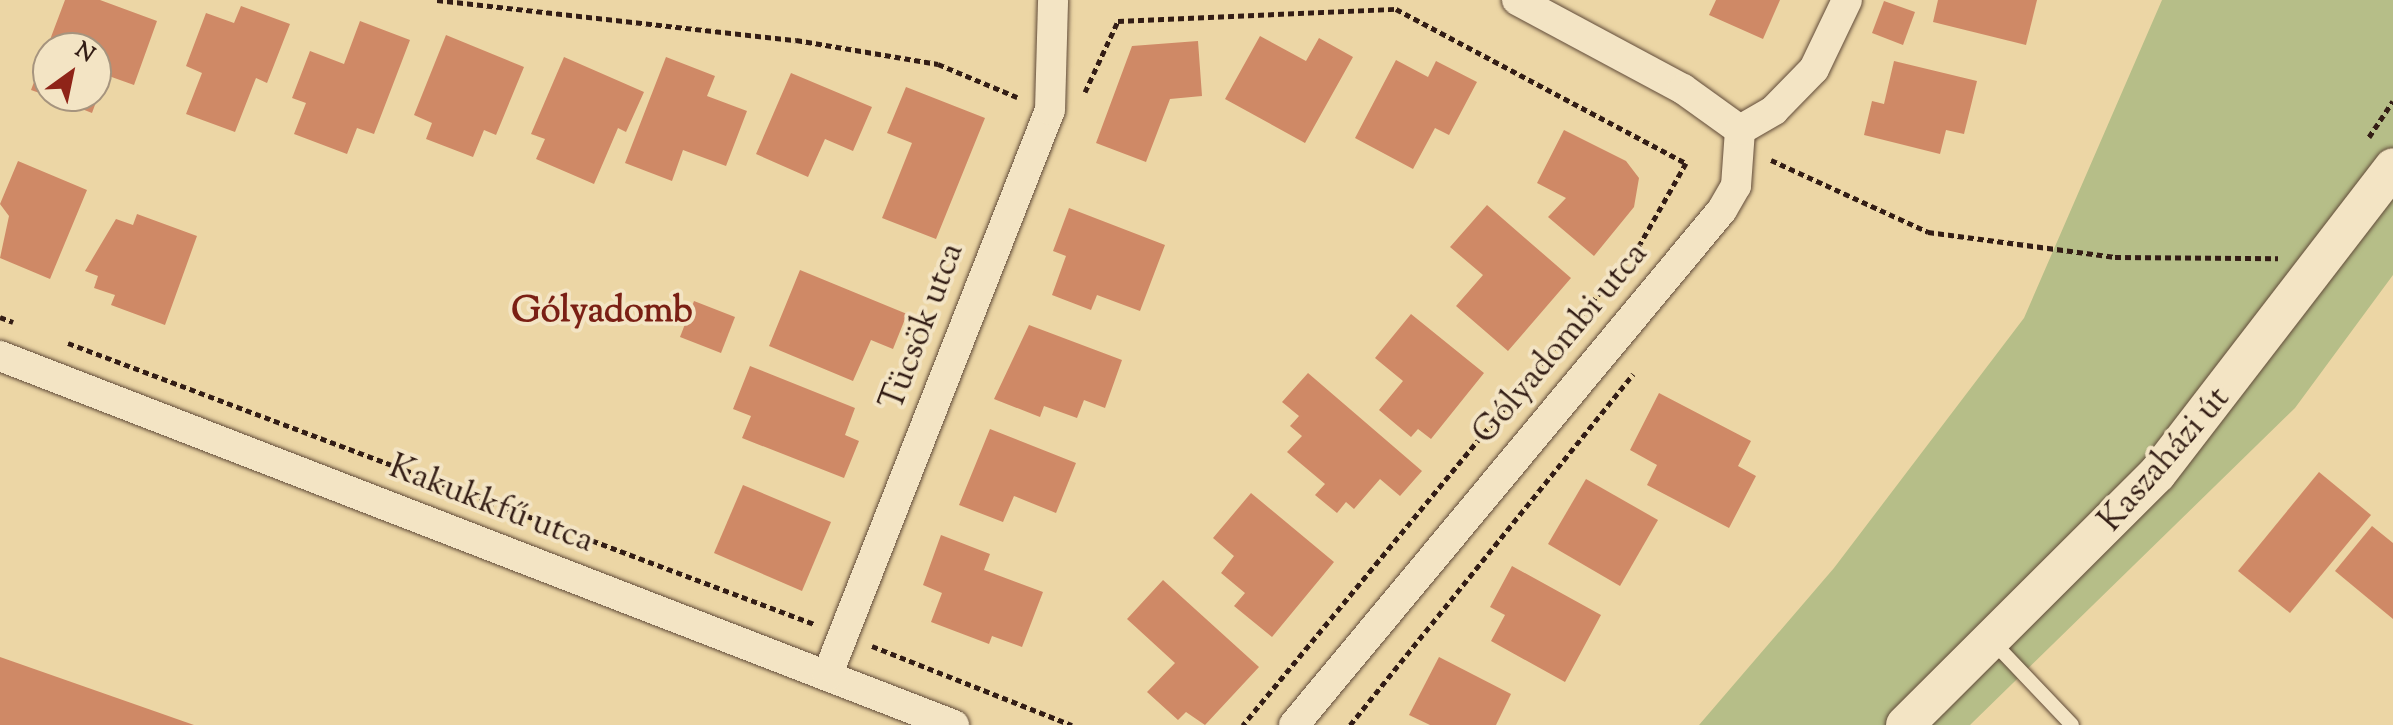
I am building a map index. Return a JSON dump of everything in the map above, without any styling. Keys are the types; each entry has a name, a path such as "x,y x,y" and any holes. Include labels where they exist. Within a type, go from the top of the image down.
{"street":[{"name":"Tücsök utca","path":"827,676 831,630 1050,110 1053,0"},
{"path":"1517,0 1683,89 1740,130 1774,110 1814,69 1847,0"},
{"name":"Gólyadombi utca","path":"1294,725 1722,210 1736,186 1740,130"},
{"name":"Kaszaházi út","path":"1905,725 1994,643 2208,415 2376,160"},
{"name":"Kakukkfű utca","path":"0,356 954,725"}],"lane":[{"path":"1994,643 2072,725"}],"path":[{"path":"437,0 796,40 938,64 1021,99 1015,113"},
{"path":"1079,106 1118,21 1396,9 1686,163 1640,244 1243,725"},
{"path":"2376,160 2393,101"},
{"path":"1759,153 1928,232 2115,257 2292,257 2282,269"},
{"path":"0,317 28,328"},
{"path":"57,338 831,630 1072,725"},
{"path":"824,611 831,630"}],"green space":[{"path":"2162,0 2393,0 2393,275 2295,408 1970,725 1699,725 1834,568 2024,318"}],"building":[{"path":"65,0 100,0 157,21 134,85 112,77 112,32 53,32"},
{"path":"1716,0 1780,0 1763,39 1709,15"},
{"path":"1938,0 2037,0 2026,45 1933,22"},
{"path":"1884,1 1915,12 1903,45 1872,33"},
{"path":"241,6 290,24 267,83 256,78 235,132 186,114 202,73 186,66 206,13 234,23"},
{"path":"360,21 410,40 374,134 357,128 347,154 294,134 306,103 292,98 310,51 344,64"},
{"path":"446,35 524,67 496,135 484,130 473,157 426,139 432,123 414,115"},
{"path":"1260,36 1306,61 1319,38 1353,57 1305,143 1225,99"},
{"path":"1198,41 1202,96 1170,99 1146,162 1096,143 1132,46"},
{"path":"564,57 644,92 626,132 618,128 594,184 536,159 545,139 531,134"},
{"path":"666,57 715,76 707,96 747,111 726,166 683,150 672,181 625,163"},
{"path":"1396,60 1428,77 1436,61 1477,82 1449,135 1435,128 1413,169 1355,138"},
{"path":"1894,61 1977,81 1964,134 1946,130 1940,154 1864,135 1872,101 1884,104"},
{"path":"791,73 872,107 853,151 825,139 808,177 756,154"},
{"path":"906,87 985,118 936,239 882,218 912,143 887,133"},
{"path":"1564,130 1626,161 1639,178 1634,207 1594,256 1548,217 1566,198 1537,183"},
{"path":"18,161 87,190 50,279 0,258 9,216 0,204"},
{"path":"1487,205 1571,278 1508,351 1456,306 1483,275 1450,247"},
{"path":"1069,208 1165,245 1140,311 1097,295 1091,310 1052,295 1066,256 1053,251"},
{"path":"137,214 197,236 165,325 111,305 115,295 94,288 98,276 85,271 116,219 133,225"},
{"path":"800,270 907,314 893,349 871,340 853,381 769,346"},
{"path":"694,301 735,317 721,353 680,337"},
{"path":"1411,314 1484,373 1431,439 1418,429 1411,437 1379,410 1403,381 1375,358"},
{"path":"1029,325 1122,360 1105,408 1084,400 1077,418 1044,406 1040,417 994,399"},
{"path":"750,366 855,408 845,435 859,441 844,478 742,438 751,416 733,409"},
{"path":"1308,373 1422,471 1400,496 1380,479 1354,509 1346,502 1337,513 1315,495 1325,484 1287,452 1302,436 1290,426 1299,416 1282,402"},
{"path":"1659,393 1751,441 1738,466 1756,476 1729,528 1647,485 1657,465 1630,450"},
{"path":"990,429 1076,463 1056,513 1014,496 1003,522 959,505"},
{"path":"2319,472 2371,515 2290,613 2238,571"},
{"path":"1586,479 1658,520 1620,586 1548,544"},
{"path":"743,485 831,522 802,591 714,553"},
{"path":"1251,493 1334,562 1272,637 1234,606 1245,593 1221,573 1234,556 1213,538"},
{"path":"2372,526 2393,543 2393,619 2335,571"},
{"path":"941,535 990,554 984,570 1043,592 1022,647 992,636 989,644 931,622 942,593 923,585"},
{"path":"1512,566 1601,615 1565,682 1491,641 1505,615 1490,607"},
{"path":"1163,580 1259,667 1205,725 1186,712 1178,720 1147,692 1175,663 1127,619"},
{"path":"0,657 194,725 0,725"},
{"path":"1439,657 1511,694 1496,725 1430,725 1409,715"}],"district":[{"name":"Gólyadomb","path":"602,313"}]}
